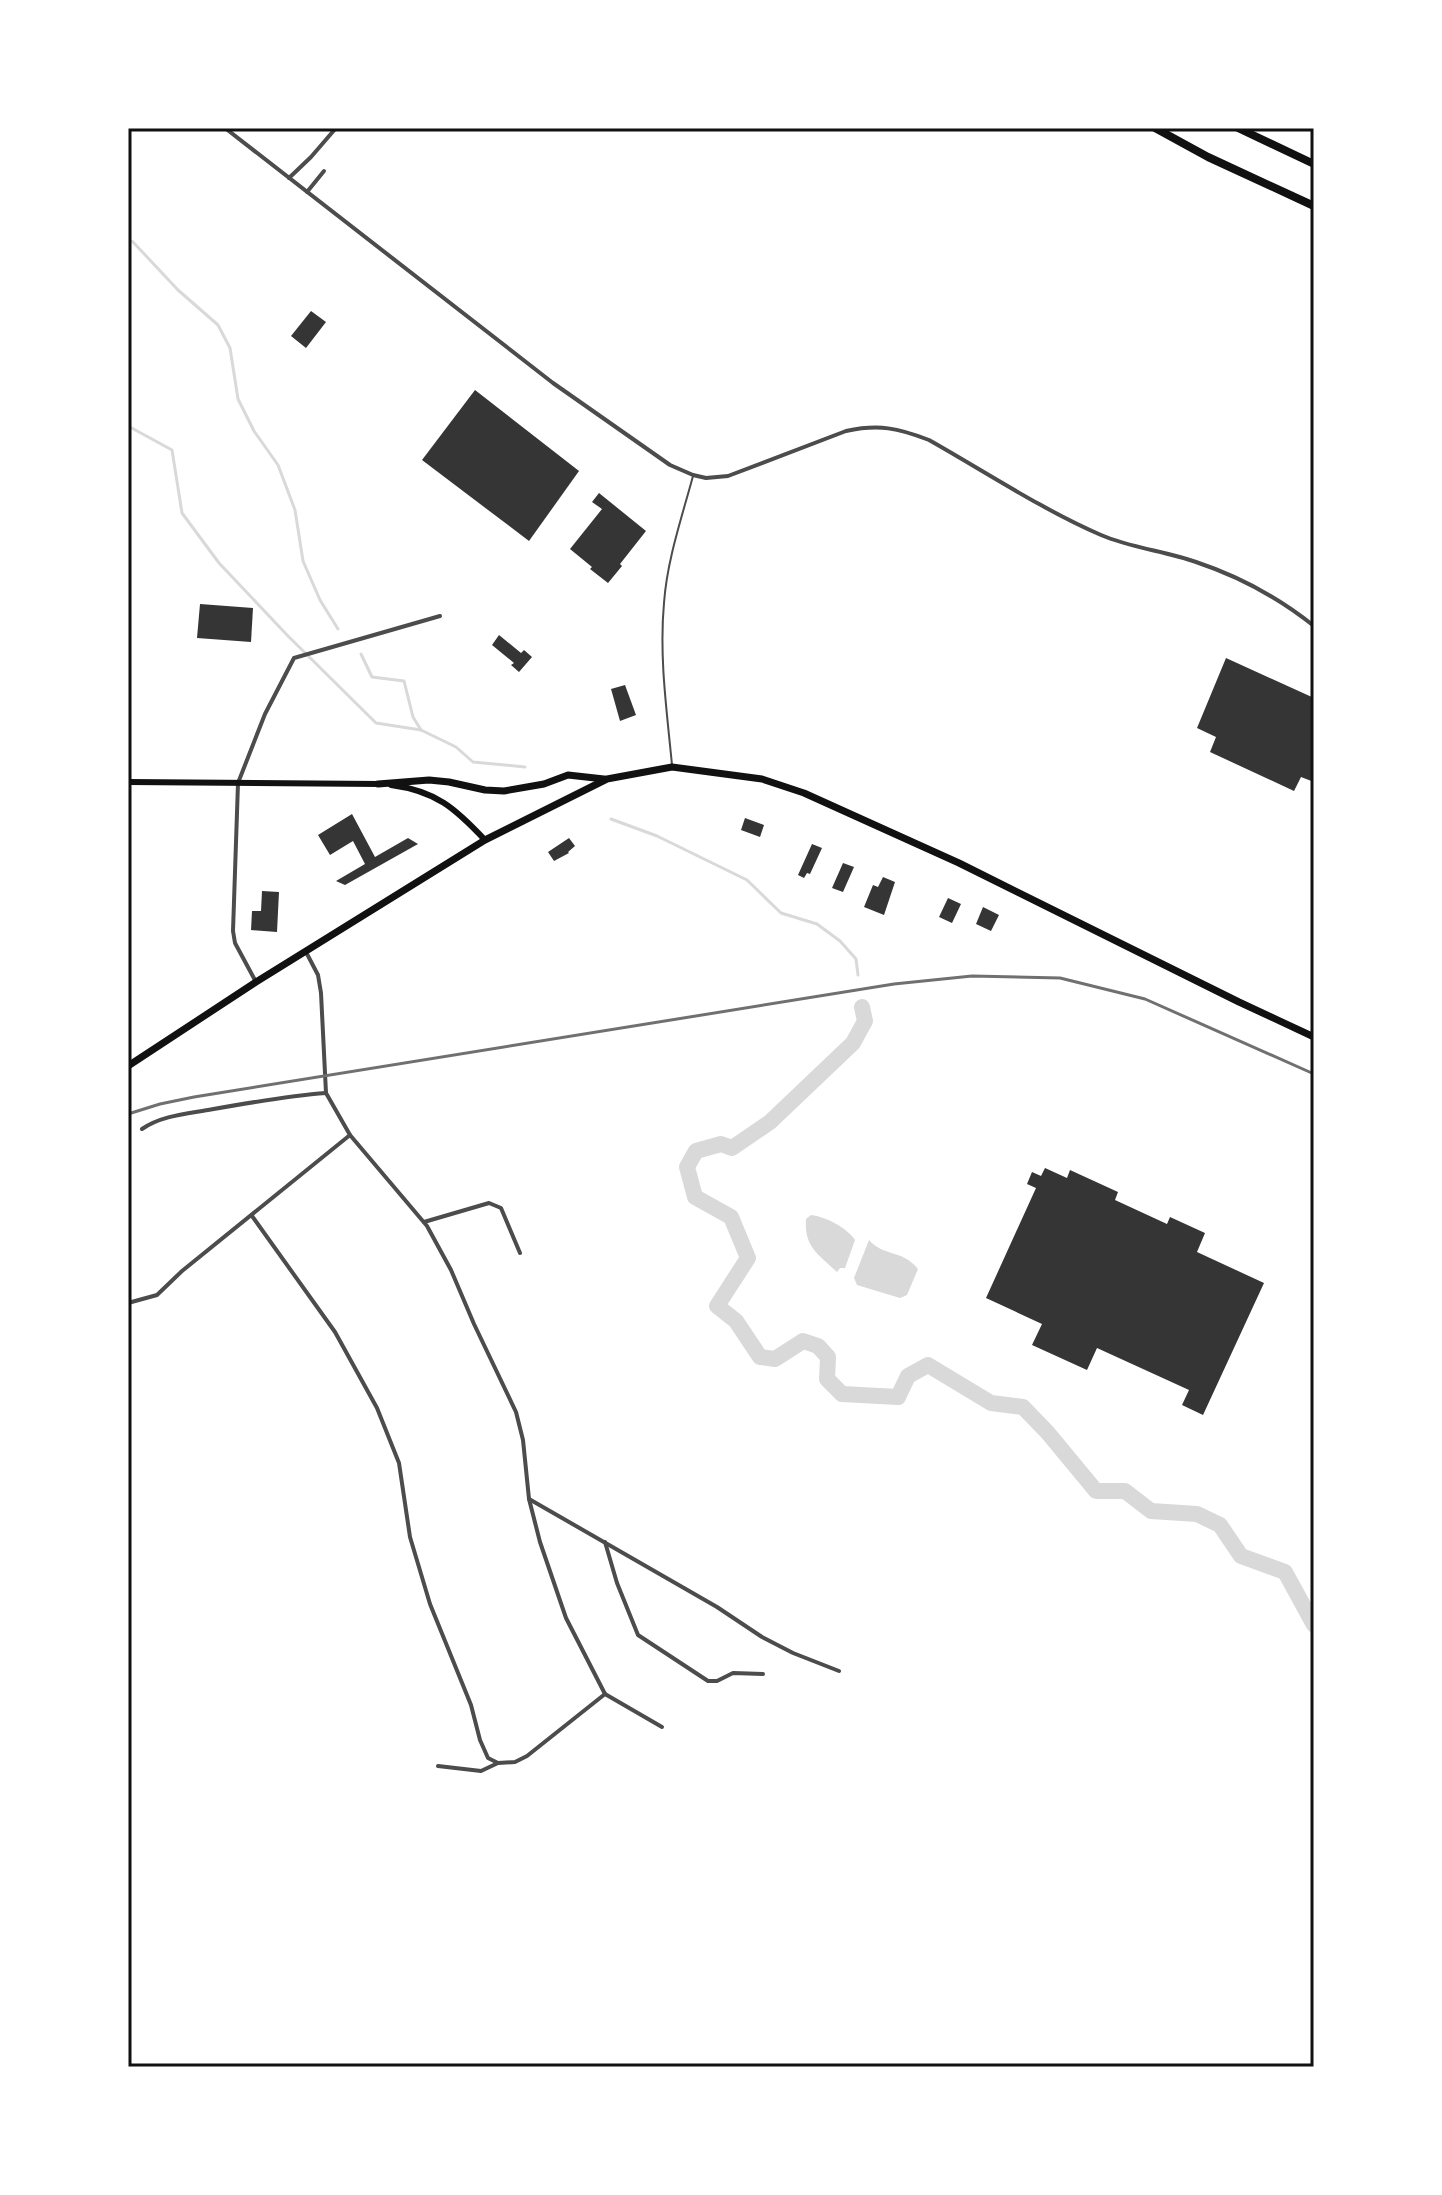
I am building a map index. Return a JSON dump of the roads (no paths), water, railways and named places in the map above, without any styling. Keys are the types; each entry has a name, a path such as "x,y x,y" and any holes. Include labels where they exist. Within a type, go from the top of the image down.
{"highway":[{"path":"1155,128 1208,157 1314,206"},
{"path":"1238,128 1314,164"}],"main road":[{"path":"128,1066 306,950 485,840 607,779 672,767 762,779 804,793 959,863 1314,1037"},
{"path":"128,782 378,784 429,780 504,791 544,784 568,775 607,779"},
{"path":"378,784 409,787 429,793 462,815 485,840"}],"street":[{"path":"225,128 553,383 670,465 706,478 728,476 846,431 866,427 906,431 929,440 1104,536 1196,562 1238,579 1268,594 1314,626"},
{"path":"289,178 336,128"},
{"path":"307,192 324,171"},
{"path":"256,982 235,943 233,931 238,783 265,714 294,658 440,616"},
{"path":"306,950 318,975 321,993 326,1093 350,1135 424,1222 451,1270 516,1412 523,1440 529,1499 566,1618 605,1694 662,1727"},
{"path":"142,1129 152,1122 172,1117 287,1096 326,1093"},
{"path":"128,1303 157,1295 182,1271 350,1135"},
{"path":"424,1222 489,1203 501,1208 520,1253"},
{"path":"252,1216 335,1332 377,1408 399,1463 410,1537 430,1604 471,1705 480,1740 488,1758 498,1763"},
{"path":"529,1499 717,1607 762,1637 839,1671"},
{"path":"605,1542 638,1635 708,1681 717,1681 733,1673 763,1674"},
{"path":"438,1766 481,1771 498,1763 515,1762 527,1756 605,1694"}],"lane":[{"path":"672,767 662,648 664,602 693,475"}],"waterway":[{"path":"128,240 218,325 230,348 238,399 254,431 278,465 295,510 303,561 320,600 338,629"},
{"path":"128,426 172,450 182,513 219,563 376,723 421,730 456,747 473,762 525,767"},
{"path":"361,654 372,677 404,681 413,717 421,730"},
{"path":"611,819 657,836 747,880 781,913 817,924 840,941 856,959 858,975"},
{"path":"862,1007 865,1021 853,1043 770,1122 732,1148 721,1144 696,1151 687,1167 695,1197 731,1217 748,1258 717,1306 736,1321 760,1357 775,1359 803,1341 818,1346 828,1357 827,1379 842,1394 898,1397 908,1376 928,1365 991,1403 1023,1407 1096,1491 1125,1491 1151,1511 1197,1514 1220,1525 1241,1556 1285,1572 1314,1625"}],"railway":[{"path":"128,1114 194,1097 894,984 972,976 1060,978 1145,999 1314,1074"}]}
